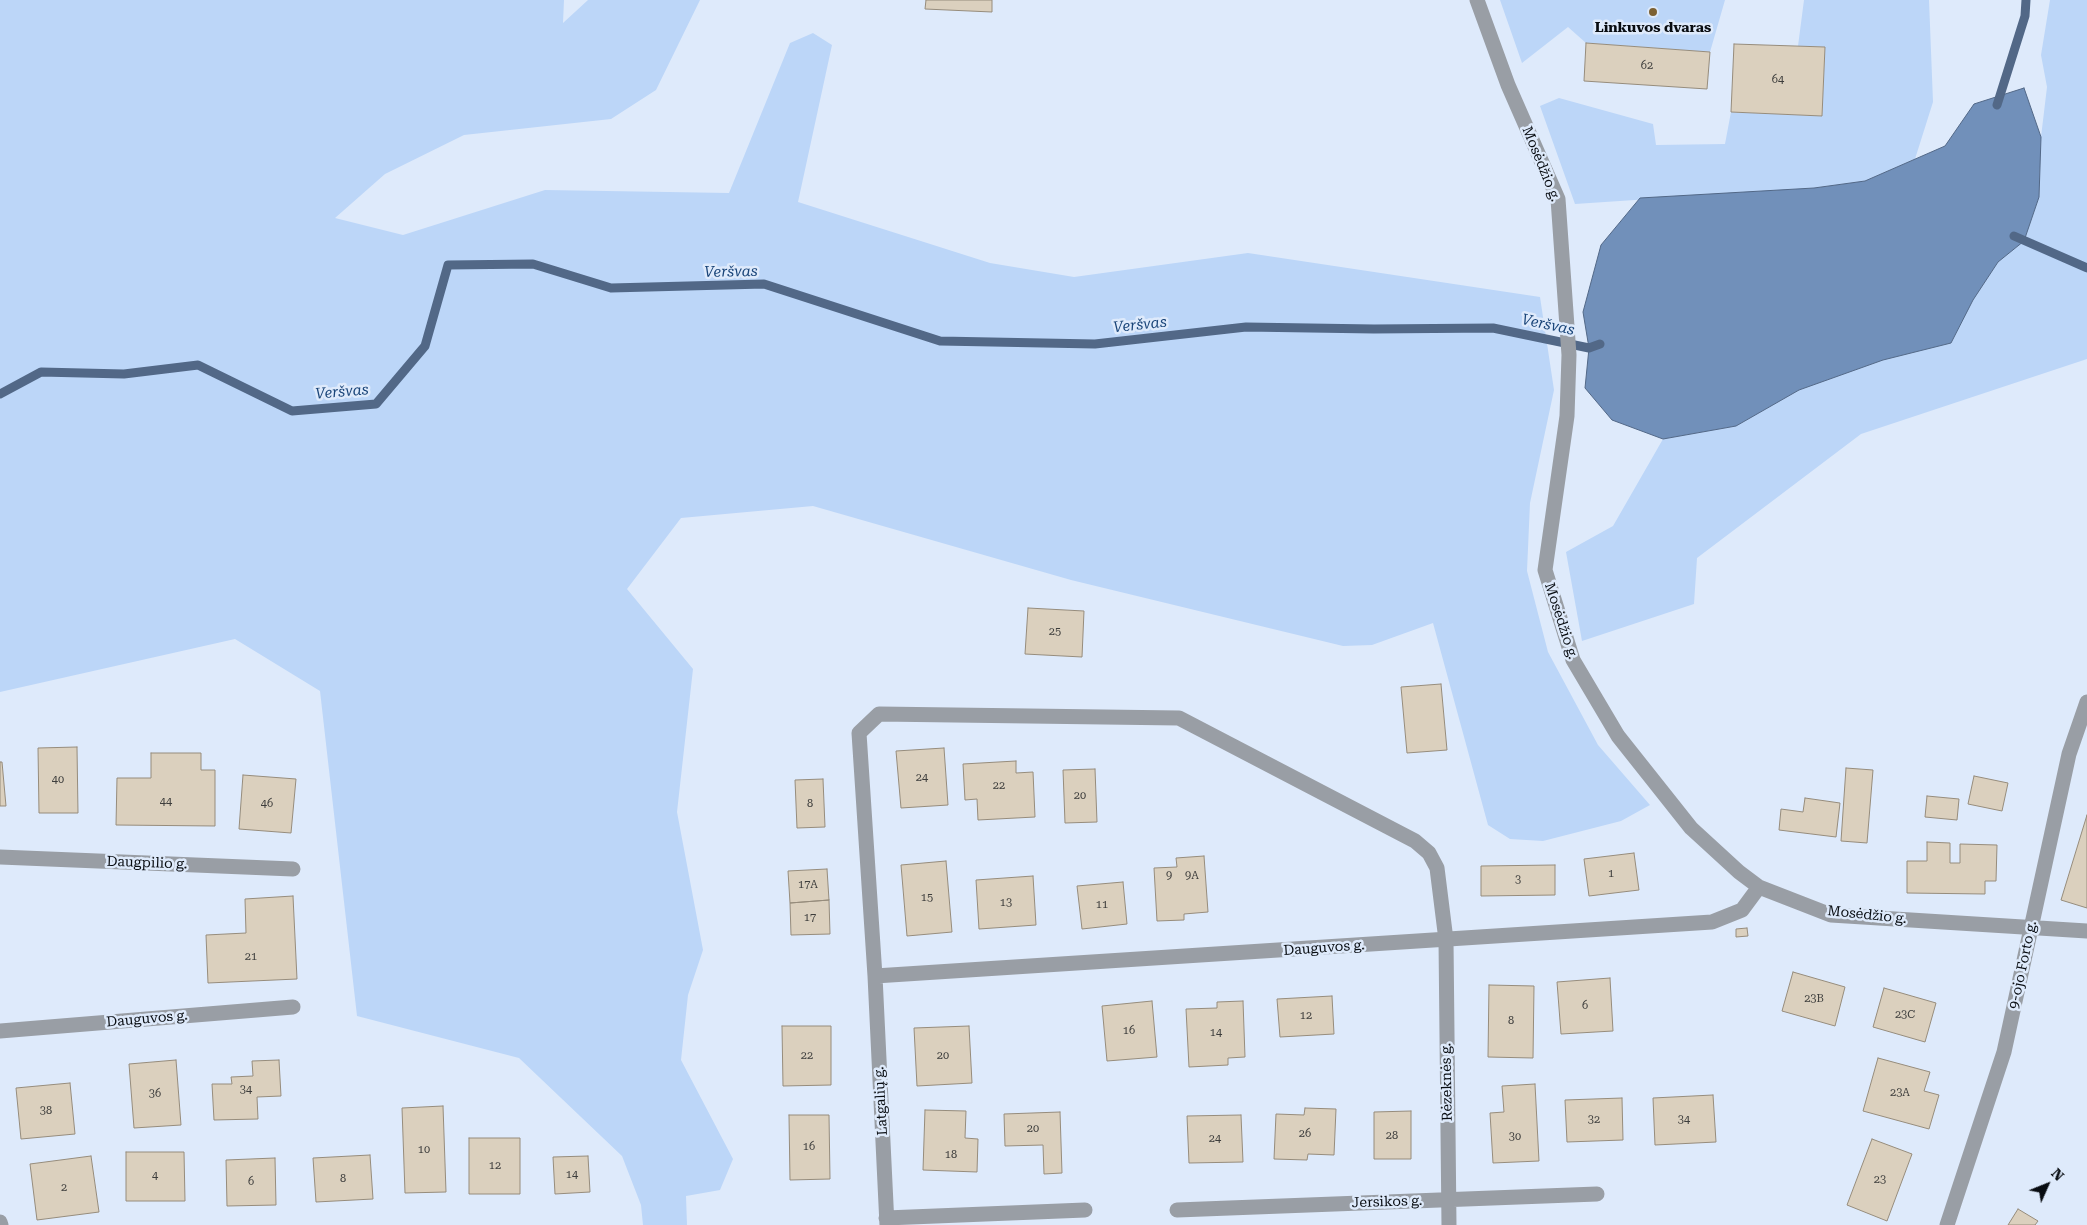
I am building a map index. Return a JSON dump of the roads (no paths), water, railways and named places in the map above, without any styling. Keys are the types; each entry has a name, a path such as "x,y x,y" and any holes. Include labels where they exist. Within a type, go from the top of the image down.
{"street":[{"name":"Mosėdžio g.","path":"1477,0 1508,85 1558,199 1566,296 1568,355 1567,416 1545,570 1573,660 1618,736 1691,828 1738,872 1759,887 1831,915 2087,932"},
{"name":"9-ojo Forto g.","path":"1947,1225 2004,1052 2069,754 2087,702"},
{"name":"Rėzeknės g.","path":"875,976 859,733 879,714 1179,718 1415,841 1429,853 1437,868 1446,940 1449,1225"},
{"name":"Daugpilio g.","path":"0,857 293,869"},
{"name":"Dauguvos g.","path":"875,976 1712,922 1742,910 1759,887"},
{"name":"Latgalių g.","path":"875,976 886,1221"},
{"name":"Dauguvos g.","path":"0,1031 293,1007"},
{"name":"Jersikos g.","path":"1177,1210 1596,1194"},
{"path":"886,1221 1085,1210"}],"waterway":[{"path":"1997,105 2025,16 2026,0"},
{"path":"2014,236 2087,268"},
{"name":"Veršvas","path":"0,394 41,372 124,374 198,365 292,411 376,404 425,346 448,265 533,264 611,288 764,284 940,341 1095,344 1246,327 1493,328 1589,348 1600,344"}],"place":[{"name":"Linkuvos dvaras","path":"1653,12"}]}
